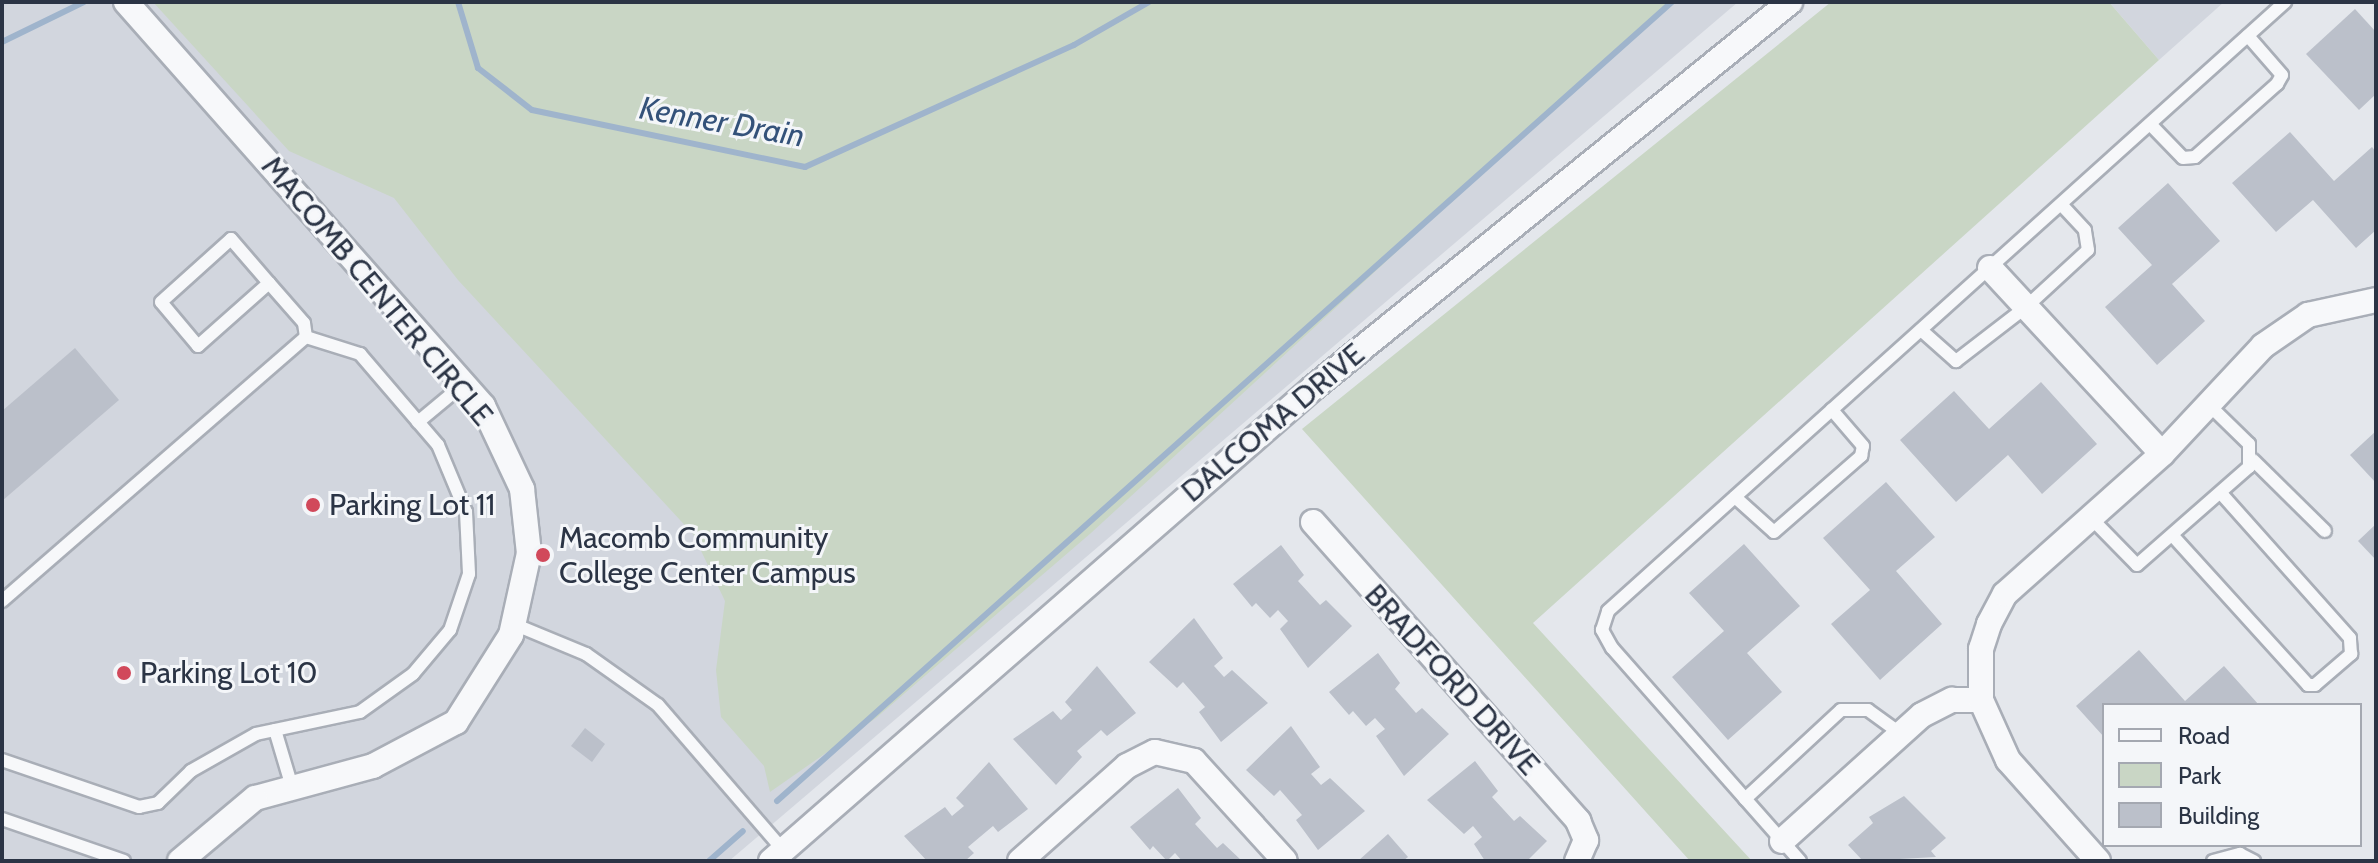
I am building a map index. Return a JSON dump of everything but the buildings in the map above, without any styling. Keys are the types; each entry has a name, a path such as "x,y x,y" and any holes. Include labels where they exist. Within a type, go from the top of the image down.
{"street":[{"name":"MACOMB CENTER CIRCLE","path":"126,2 465,383 509,451 522,489 529,553 516,625 456,722 373,766 255,798 213,827 180,861"},
{"name":"DALCOMA DRIVE","path":"777,856 1313,388 1790,2"},
{"path":"1990,268 2162,454"},
{"path":"2098,861 2008,760 1981,700 1981,649 2005,594 2162,454 2263,346 2308,315 2376,300"},
{"name":"BRADFORD DRIVE","path":"1313,522 1578,821 1582,851"},
{"path":"1782,841 1900,733 1952,700 1981,700"},
{"path":"1020,861 1127,766 1167,752 1194,761 1285,861"}],"lane":[{"path":"1800,861 1602,630 1608,611 2285,2"},
{"path":"2150,124 2183,158 2195,157 2253,105 2282,75 2248,36"},
{"path":"1921,330 1956,361 2026,307 2088,250 2085,230 2061,204"},
{"path":"269,283 198,346 161,302 231,239 304,323 306,337"},
{"path":"2,760 139,807 158,803 191,771 275,730 360,712 413,674 450,630 469,574 466,512 438,445 360,354 306,337"},
{"path":"2,601 306,337"},
{"path":"418,422 465,383"},
{"path":"2210,406 2249,444 2253,460 2325,531"},
{"path":"1735,497 1774,532 1861,456 1863,446 1832,410"},
{"path":"2090,517 2137,565 2221,493 2253,460"},
{"path":"2173,536 2308,685 2315,685 2351,654 2350,638 2221,493"},
{"path":"516,625 586,654 658,705 777,856"},
{"path":"1745,799 1841,710 1868,710 1900,733"},
{"path":"275,730 292,787"},
{"path":"2,819 124,861"},
{"path":"2213,861 2240,854 2254,861"}],"shaded area":[{"name":"Macomb Community College Center Campus","path":"2,2 1738,2 729,861 2,861"},
{"path":"2109,2 2224,2 2159,60"}],"green space":[{"path":"153,2 1668,2 1091,533 876,718 770,792 764,766 721,717 716,670 725,601 693,534 458,280 394,198 289,151"},
{"path":"1831,2 2109,2 2159,60 1533,623 1752,861 1690,861 1302,429"}],"waterway":[{"name":"Kenner Drain","path":"2,42 84,2"},
{"name":"Kenner Drain","path":"458,2 478,68 532,110 805,167 1074,45 1149,2"},
{"path":"777,801 1672,2"},
{"path":"709,861 743,831"}],"place":[{"name":"Parking Lot 11","path":"313,505"},
{"name":"Macomb Community College Center Campus","path":"543,555"},
{"name":"Parking Lot 10","path":"124,673"}]}
